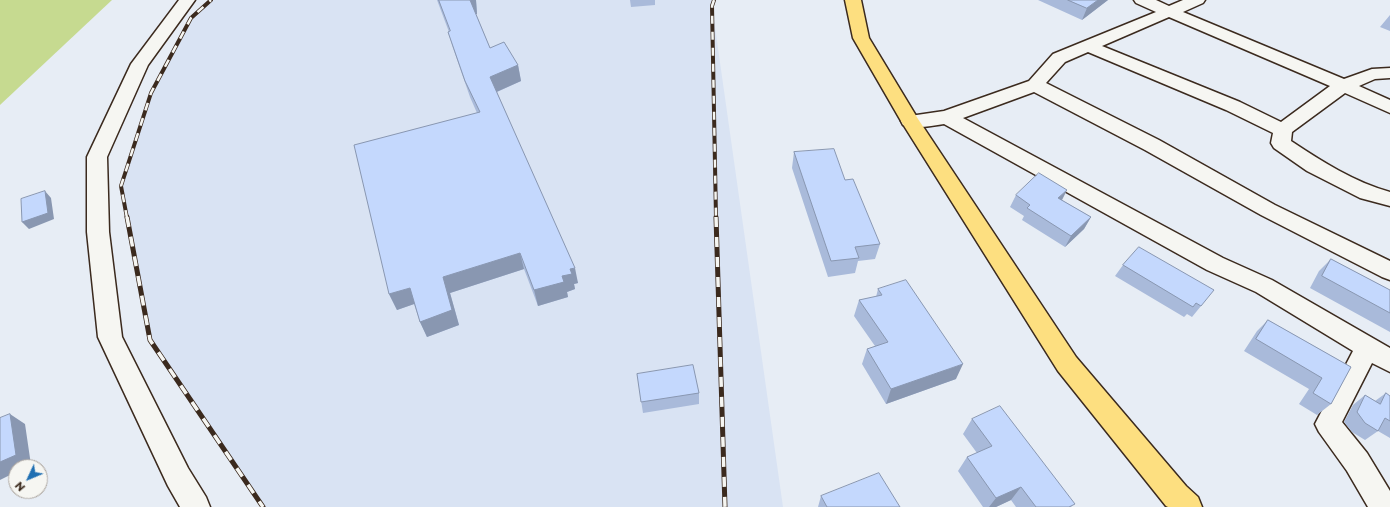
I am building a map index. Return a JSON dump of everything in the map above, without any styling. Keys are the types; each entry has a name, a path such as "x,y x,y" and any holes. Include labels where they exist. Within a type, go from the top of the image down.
{"main road":[{"path":"853,0 861,38 910,121 1067,364 1176,496 1188,507"}],"street":[{"path":"187,0 140,64 96,157 98,232 110,337 178,478 196,507"},
{"path":"1142,0 1345,86 1390,107"},
{"path":"910,121 924,121 947,117 1035,85 1059,58 1198,0"},
{"path":"1088,46 1233,106 1283,130"},
{"path":"1390,73 1372,74 1345,86 1316,104 1283,130 1281,143 1314,166 1367,194 1390,199"},
{"path":"1035,85 1152,145 1268,210 1390,271"},
{"path":"947,117 1215,264 1264,286 1390,361"},
{"path":"1368,347 1328,424 1357,462 1384,507"}],"shaded area":[{"path":"211,0 714,0 712,6 783,507 263,507 150,340 121,186 151,93 191,18"}],"green space":[{"path":"0,0 112,0 0,105"}],"building":[{"path":"439,0 470,0 490,48 504,42 518,65 490,77 575,268 570,269 572,274 562,276 564,282 534,290 520,253 443,277 452,310 420,322 410,288 389,294 354,145 480,112 465,81 448,32 450,31"},
{"path":"1068,0 1098,0 1087,8"},
{"path":"834,149 845,180 853,179 880,244 855,247 859,258 831,261 794,152"},
{"path":"1039,173 1067,190 1058,198 1091,217 1071,236 1027,208 1030,205 1016,195"},
{"path":"45,191 48,213 22,222 21,199"},
{"path":"1139,247 1214,290 1201,306 1196,303 1193,307 1123,265"},
{"path":"1331,259 1390,290 1390,313 1322,276"},
{"path":"906,280 963,364 891,389 867,349 888,342 859,300 882,295 878,289"},
{"path":"1268,320 1351,367 1331,404 1313,393 1322,378 1256,339"},
{"path":"693,365 699,393 641,402 637,374"},
{"path":"1386,393 1390,396 1390,421 1385,418 1378,431 1365,423 1357,412 1365,395 1380,404"},
{"path":"1000,406 1075,504 1069,507 1036,507 1021,487 996,498 967,457 992,446 972,419"},
{"path":"10,414 16,455 0,462 0,418"},
{"path":"879,473 900,507 827,507 821,496"}],"railway":[{"path":"127,218 121,186 151,93 191,18 211,0"},
{"path":"714,0 712,6 716,218"},
{"path":"127,217 150,340 263,507"},
{"path":"716,217 725,507"}]}
